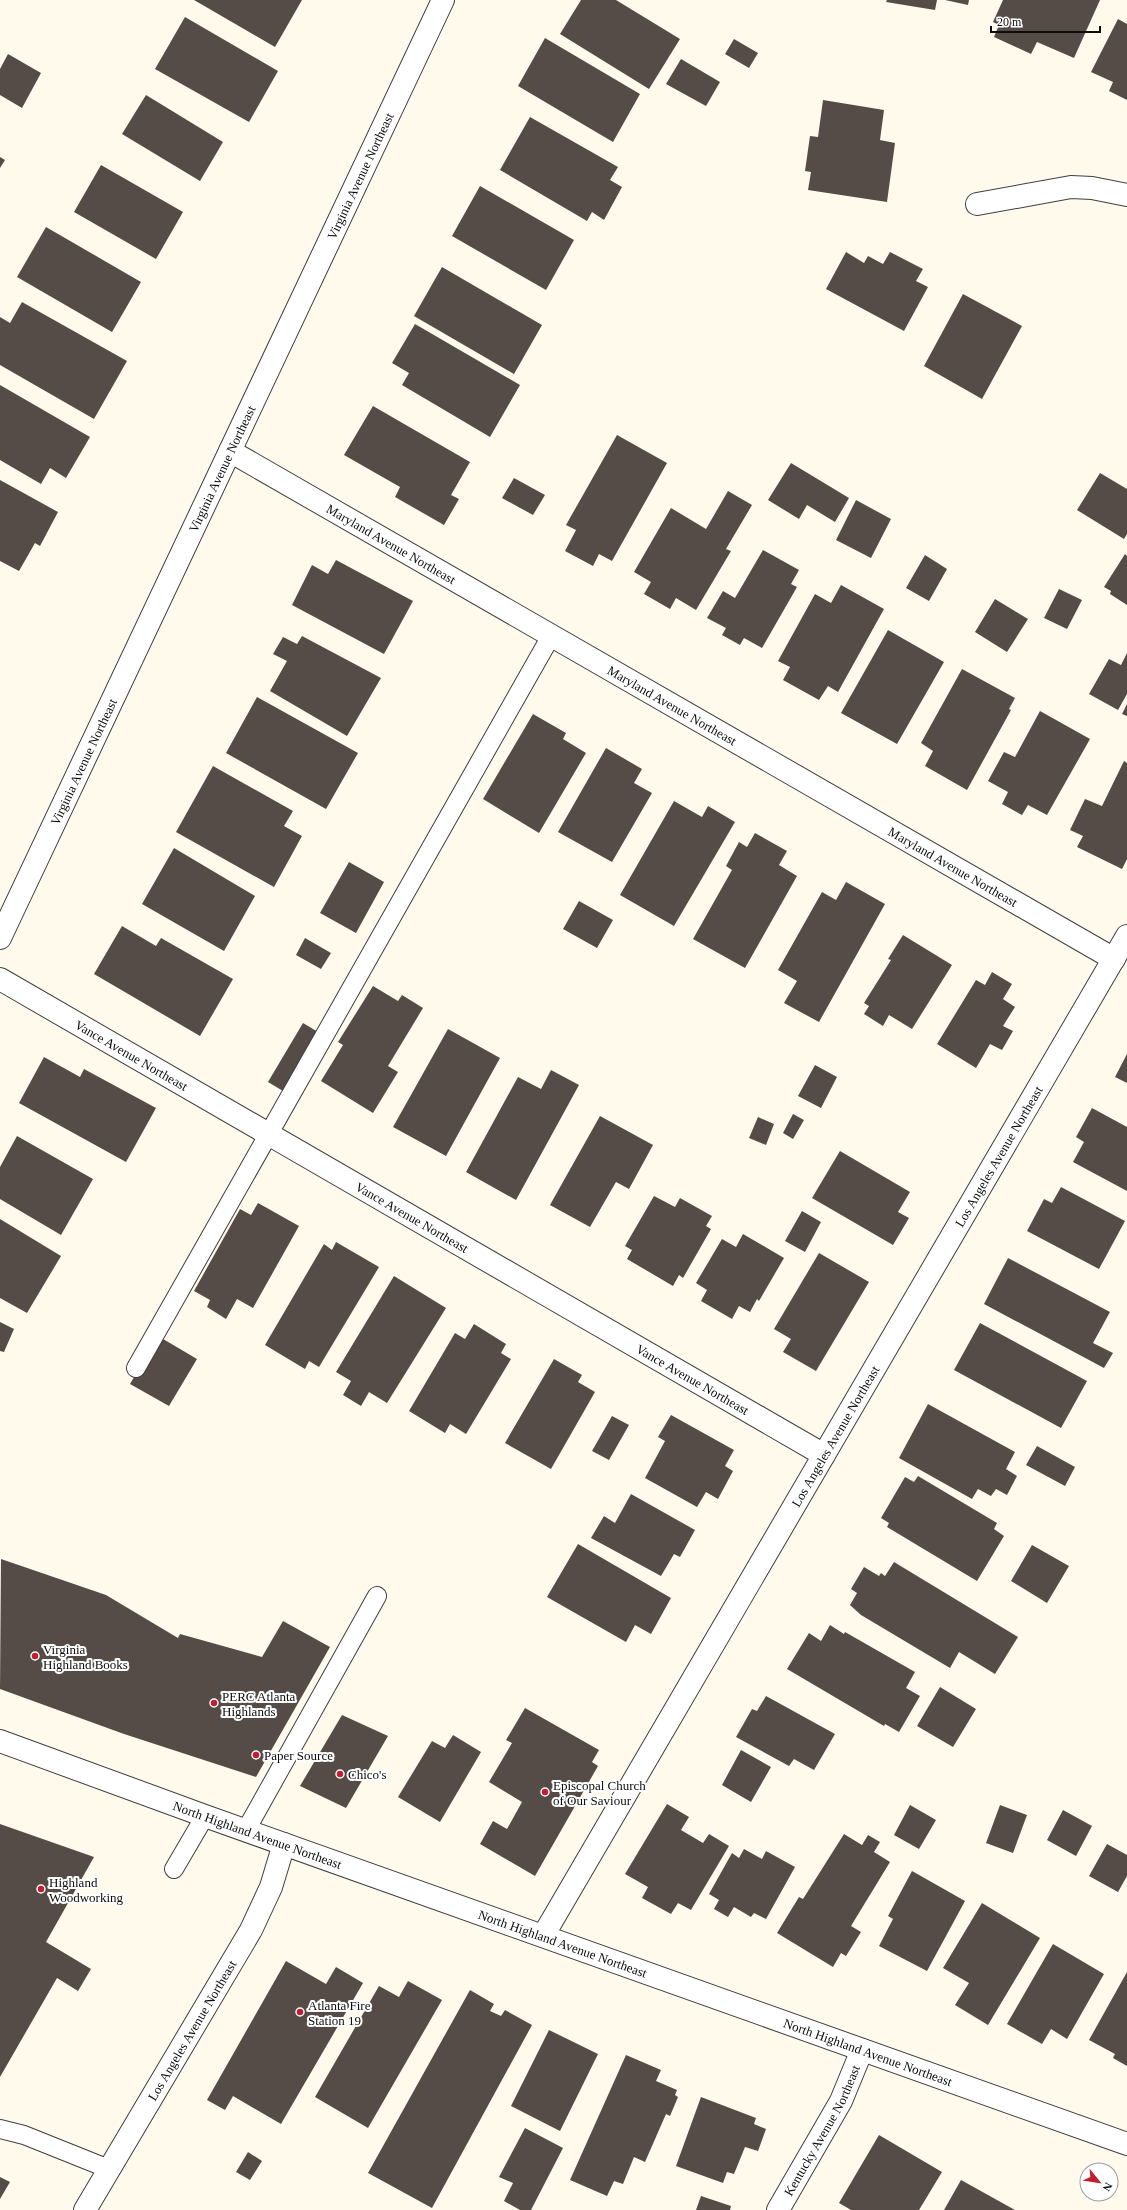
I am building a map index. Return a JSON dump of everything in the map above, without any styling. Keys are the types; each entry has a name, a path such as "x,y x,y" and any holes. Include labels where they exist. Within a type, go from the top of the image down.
{"street":[{"name":"Virginia Avenue Northeast","path":"0,938 443,0"},
{"path":"977,204 1071,187 1092,188 1127,195"},
{"name":"Maryland Avenue Northeast","path":"230,451 1114,959"},
{"name":"Los Angeles Avenue Northeast","path":"542,1936 1127,936"},
{"name":"Vance Avenue Northeast","path":"0,978 824,1455"},
{"name":"North Highland Avenue Northeast","path":"0,1741 205,1816 1127,2144"},
{"name":"Los Angeles Avenue Northeast","path":"85,2210 251,1930 271,1887 284,1844"},
{"name":"Kentucky Avenue Northeast","path":"778,2210 841,2101 862,2050"}],"lane":[{"path":"136,1368 267,1133 551,636"},
{"path":"246,1830 377,1596"},
{"path":"174,1869 205,1816"},
{"path":"0,2129 24,2135 110,2169"}],"building":[{"path":"194,0 302,0 275,47"},
{"path":"581,0 616,0 680,39 649,89 560,34"},
{"path":"887,0 937,0 935,10 886,2"},
{"path":"945,0 969,0 968,5"},
{"path":"1003,0 1100,0 1074,58 1037,42 1031,54 994,37 999,25 993,22"},
{"path":"185,17 278,71 249,122 155,69"},
{"path":"1118,19 1127,24 1127,100 1109,91 1113,82 1091,72"},
{"path":"545,38 640,94 613,142 518,86"},
{"path":"734,39 758,53 749,68 725,54"},
{"path":"8,54 41,73 22,108 0,95 0,69"},
{"path":"681,59 720,82 706,106 666,84"},
{"path":"146,95 223,142 200,181 122,134"},
{"path":"823,100 884,110 880,140 895,143 887,202 808,190 811,172 805,171 810,136 818,137"},
{"path":"530,117 618,167 610,180 622,187 604,220 592,212 587,221 500,170"},
{"path":"0,157 5,160 0,168"},
{"path":"101,165 183,212 156,259 74,212"},
{"path":"480,186 574,240 546,290 452,236"},
{"path":"46,227 141,282 112,332 17,277"},
{"path":"846,252 864,263 868,256 883,264 890,252 923,269 916,281 928,287 904,331 826,289"},
{"path":"442,267 542,325 514,374 414,316"},
{"path":"963,294 1022,326 982,399 924,366"},
{"path":"22,302 127,361 94,419 0,365 0,317 10,323"},
{"path":"415,324 520,385 490,437 402,385 409,373 392,363"},
{"path":"0,385 90,437 66,478 50,468 41,484 0,460"},
{"path":"373,406 470,462 451,495 459,499 444,525 395,497 400,487 344,455"},
{"path":"617,435 667,463 612,561 599,554 593,566 565,551 576,530 566,525"},
{"path":"791,463 849,498 835,522 807,505 799,519 768,500"},
{"path":"1100,473 1127,489 1127,534 1124,539 1077,510"},
{"path":"514,478 545,495 533,515 502,498"},
{"path":"0,480 58,512 40,546 35,543 19,571 0,561"},
{"path":"728,491 752,505 726,549 731,551 696,610 676,598 670,609 644,594 651,582 634,572 671,508 706,529"},
{"path":"856,500 891,519 871,558 836,540"},
{"path":"763,550 799,570 791,584 797,587 762,648 744,638 740,645 722,635 726,628 707,618 723,591 735,598"},
{"path":"1125,554 1127,556 1127,605 1110,594 1111,591 1104,587"},
{"path":"925,555 947,569 929,601 906,588"},
{"path":"336,560 413,601 384,654 292,605 312,565 328,574"},
{"path":"841,585 884,609 838,692 828,686 819,700 783,680 790,667 778,661 815,594 831,603"},
{"path":"1059,589 1082,600 1067,629 1044,618"},
{"path":"995,599 1028,619 1007,652 975,632"},
{"path":"888,630 944,662 897,744 841,713"},
{"path":"302,636 381,678 347,736 270,691 287,661 273,654 283,637 297,644"},
{"path":"1127,653 1127,694 1118,710 1089,694 1109,659 1121,665"},
{"path":"962,669 1015,698 1009,709 1011,710 967,790 925,766 933,751 921,743"},
{"path":"257,697 358,753 326,809 226,753"},
{"path":"1127,704 1127,716 1122,714"},
{"path":"1040,711 1090,739 1047,815 1028,805 1022,815 1002,804 1008,792 988,781 1004,752 1015,757"},
{"path":"533,714 566,733 563,739 586,753 539,833 483,799"},
{"path":"606,748 642,769 634,783 652,793 612,862 558,832"},
{"path":"1124,761 1127,763 1127,859 1122,869 1077,847 1083,836 1070,830 1085,799 1102,806"},
{"path":"213,766 293,811 284,826 302,836 274,887 176,832"},
{"path":"674,801 702,817 708,806 735,822 674,926 620,895"},
{"path":"755,833 787,851 779,865 797,876 745,968 693,939 732,870 726,866 739,842 747,847"},
{"path":"174,848 255,896 224,951 142,904"},
{"path":"349,862 384,882 356,933 320,913"},
{"path":"846,882 885,904 819,1022 784,1003 797,981 778,970 822,892 836,900"},
{"path":"579,901 613,920 597,948 563,929"},
{"path":"122,926 156,946 161,938 233,979 200,1036 94,974"},
{"path":"903,935 952,965 912,1029 889,1015 883,1026 864,1014 869,1006 864,1003 891,960 888,959"},
{"path":"305,938 331,953 321,969 296,955"},
{"path":"992,972 1012,984 1003,999 1015,1007 1003,1026 1013,1031 1002,1050 990,1044 976,1068 937,1044 976,980 985,985"},
{"path":"373,986 398,1001 402,995 423,1008 388,1066 398,1072 373,1113 321,1081 343,1045 338,1042"},
{"path":"303,1023 318,1032 283,1091 268,1082"},
{"path":"448,1029 500,1058 446,1156 393,1127"},
{"path":"1127,1054 1127,1083 1115,1077"},
{"path":"44,1057 80,1077 84,1069 156,1108 126,1162 19,1103"},
{"path":"815,1065 837,1077 821,1108 798,1096"},
{"path":"551,1070 579,1085 516,1200 466,1172 518,1077 541,1089"},
{"path":"1092,1108 1127,1127 1127,1191 1073,1162 1084,1142 1076,1137"},
{"path":"793,1114 804,1120 793,1139 783,1133"},
{"path":"600,1116 653,1145 629,1189 616,1182 590,1227 550,1205"},
{"path":"758,1117 774,1124 766,1145 749,1138"},
{"path":"17,1136 93,1179 61,1235 0,1199 0,1167"},
{"path":"840,1151 910,1192 898,1212 909,1218 893,1245 812,1198"},
{"path":"1061,1187 1125,1221 1099,1269 1027,1231 1044,1199 1052,1203"},
{"path":"654,1196 675,1207 680,1198 712,1216 706,1226 711,1229 683,1278 679,1275 673,1286 627,1259 632,1250 625,1246"},
{"path":"258,1203 299,1226 253,1308 237,1299 226,1319 207,1307 210,1300 194,1291 240,1209 251,1215"},
{"path":"802,1211 821,1222 805,1252 785,1241"},
{"path":"0,1219 61,1256 27,1313 0,1298"},
{"path":"743,1234 784,1258 759,1301 757,1299 750,1312 739,1306 732,1319 701,1301 707,1290 696,1283 722,1239 736,1247"},
{"path":"336,1242 379,1267 319,1367 309,1361 305,1369 265,1345 324,1244 332,1250"},
{"path":"819,1253 869,1282 816,1371 783,1352 791,1339 774,1329"},
{"path":"1008,1258 1110,1312 1093,1343 1113,1353 1104,1368 984,1304"},
{"path":"394,1276 446,1308 387,1403 369,1392 361,1406 343,1395 351,1381 336,1372"},
{"path":"0,1322 14,1329 4,1352 0,1351"},
{"path":"980,1323 1087,1381 1061,1428 954,1370"},
{"path":"474,1324 506,1344 501,1353 511,1359 466,1434 450,1424 445,1433 409,1411 455,1333 465,1339"},
{"path":"158,1336 197,1359 169,1406 130,1384"},
{"path":"554,1359 582,1375 578,1382 595,1392 551,1469 505,1443"},
{"path":"928,1404 1015,1452 1006,1469 1017,1476 1007,1495 996,1489 991,1496 978,1489 972,1499 899,1458"},
{"path":"671,1415 734,1450 725,1466 733,1471 718,1499 706,1492 697,1507 645,1478 665,1441 658,1437"},
{"path":"612,1416 629,1425 609,1460 592,1451"},
{"path":"1037,1446 1075,1467 1065,1486 1026,1465"},
{"path":"918,1476 997,1523 994,1529 1004,1536 977,1581 887,1527 889,1523 881,1518 905,1477 914,1482"},
{"path":"631,1494 695,1530 680,1557 674,1554 661,1576 591,1538 604,1516 615,1523"},
{"path":"578,1544 671,1598 651,1634 635,1625 626,1642 547,1597"},
{"path":"1032,1545 1069,1566 1047,1603 1011,1581"},
{"path":"1,1559 106,1595 178,1638 180,1634 262,1657 283,1621 330,1647 256,1777 124,1734 0,1689"},
{"path":"894,1562 1018,1637 995,1674 959,1652 950,1668 861,1615 850,1605 857,1593 851,1589 864,1567 879,1576 881,1573 885,1576"},
{"path":"830,1625 915,1672 906,1688 920,1696 899,1732 885,1724 884,1726 787,1669 809,1633 821,1641"},
{"path":"940,1687 976,1709 953,1747 917,1726"},
{"path":"766,1696 835,1734 814,1770 794,1759 789,1766 736,1737 752,1709 757,1711"},
{"name":"Episcopal Church of Our Saviour","path":"525,1708 599,1750 592,1762 598,1766 535,1876 480,1844 493,1821 507,1829 522,1802 489,1782 512,1743 506,1740"},
{"path":"342,1715 388,1736 346,1808 300,1786"},
{"path":"453,1735 481,1752 440,1822 398,1797 432,1741 445,1748"},
{"path":"741,1750 771,1767 751,1802 722,1785"},
{"path":"667,1804 689,1817 681,1830 703,1843 709,1834 729,1846 691,1910 678,1903 671,1914 642,1898 648,1887 625,1874"},
{"path":"910,1805 936,1820 919,1849 894,1835"},
{"path":"1000,1805 1027,1815 1013,1853 986,1843"},
{"path":"1063,1810 1092,1826 1076,1856 1047,1840"},
{"path":"0,1824 94,1857 46,1942 91,1969 78,1991 57,1978 0,2077"},
{"path":"844,1834 862,1845 868,1835 880,1842 874,1852 890,1862 851,1926 861,1932 846,1956 841,1953 833,1967 777,1933 799,1897 803,1899"},
{"path":"1107,1844 1127,1855 1127,1876 1118,1892 1089,1876"},
{"path":"744,1849 762,1859 766,1851 795,1867 766,1919 754,1913 751,1917 734,1907 728,1917 714,1909 719,1900 709,1894 732,1853 739,1858"},
{"path":"912,1871 965,1901 927,1971 879,1946 893,1919 888,1916"},
{"path":"982,1903 1040,1938 988,2025 955,2005 969,1983 943,1968"},
{"path":"1053,1944 1104,1974 1067,2039 1051,2029 1042,2044 1007,2024"},
{"path":"286,1961 326,1984 336,1967 363,1983 281,2124 233,2096 225,2110 207,2100"},
{"path":"1127,1972 1127,2066 1113,2058 1115,2054 1089,2040"},
{"path":"408,1981 442,2000 368,2128 315,2097 379,1986 399,1997"},
{"path":"470,1990 494,2004 490,2011 501,2016 505,2010 532,2025 432,2208 368,2173"},
{"path":"549,2030 598,2054 560,2131 511,2106"},
{"path":"626,2055 661,2070 656,2081 677,2090 675,2095 678,2097 670,2116 666,2114 645,2162 634,2157 623,2184 614,2181 607,2196 570,2180"},
{"path":"701,2097 756,2118 754,2124 766,2129 758,2151 745,2147 734,2174 727,2172 723,2183 676,2166"},
{"path":"525,2128 563,2148 531,2210 520,2210 504,2201 513,2183 499,2177"},
{"path":"879,2135 942,2172 919,2210 851,2210 839,2203"},
{"path":"248,2152 262,2161 250,2180 236,2172"},
{"path":"0,2177 10,2182 0,2199"},
{"path":"961,2180 1015,2210 944,2210"},
{"path":"701,2196 731,2206 730,2210 696,2210"}],"place":[{"name":"Virginia Highland Books","path":"35,1656"},
{"name":"PERC Atlanta Highlands","path":"214,1703"},
{"name":"Paper Source","path":"256,1755"},
{"name":"Chico's","path":"340,1774"},
{"name":"Episcopal Church of Our Saviour","path":"545,1792"},
{"name":"Highland Woodworking","path":"41,1889"},
{"name":"Atlanta Fire Station 19","path":"300,2012"}]}
